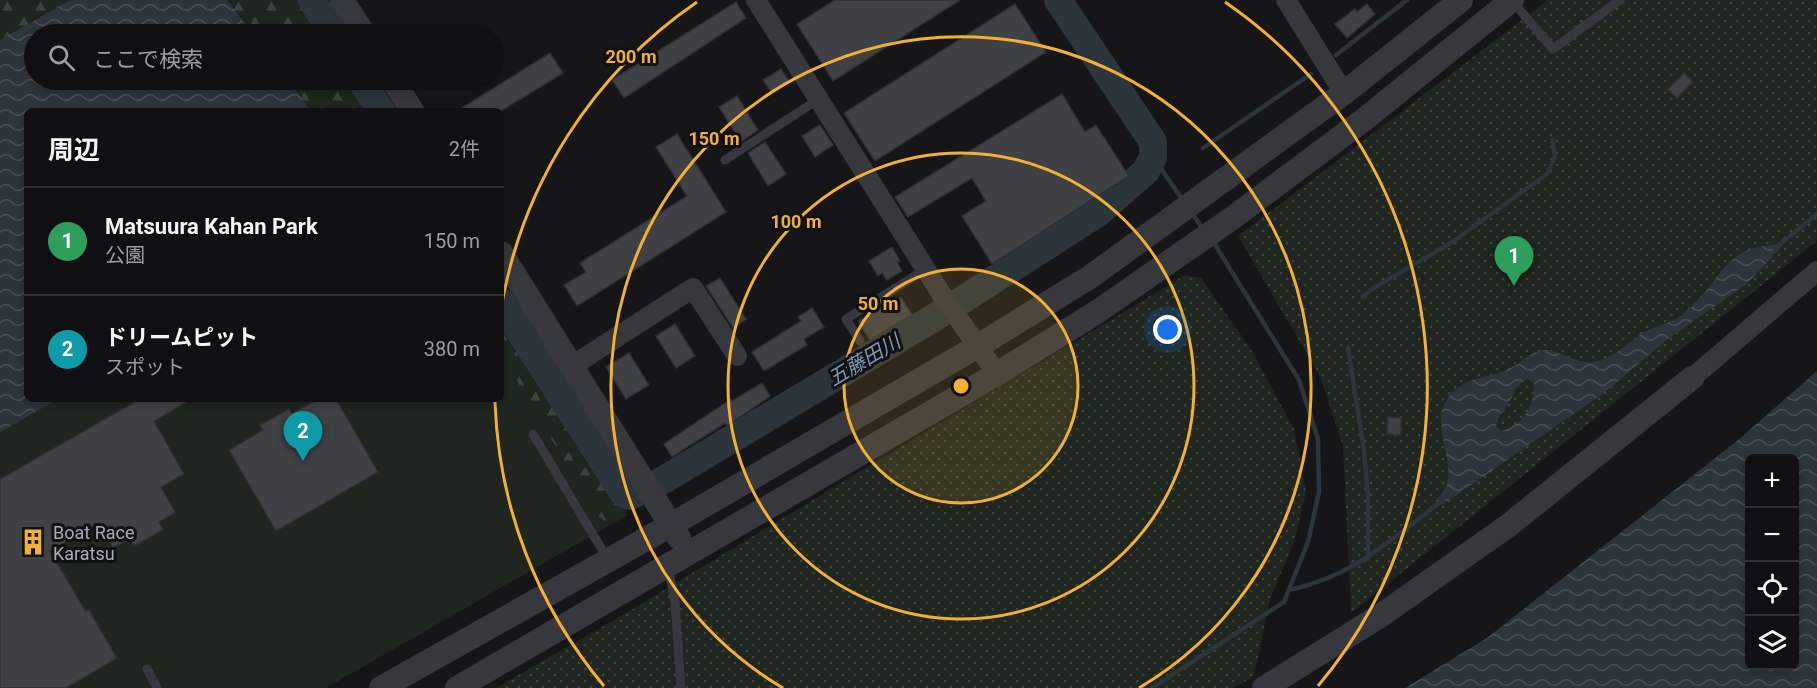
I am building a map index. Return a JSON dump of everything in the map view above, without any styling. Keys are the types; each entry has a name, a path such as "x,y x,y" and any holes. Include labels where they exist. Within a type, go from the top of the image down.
{"street":[{"path":"342,0 358,24"},
{"path":"756,0 942,295 997,374"},
{"path":"1286,0 1344,93"},
{"path":"381,688 671,525 978,346 1090,277 1344,93 1461,0"},
{"path":"458,688 997,374 1097,312 1231,219 1366,118 1512,0"},
{"path":"399,90 410,108"},
{"path":"504,258 689,554"},
{"path":"1264,688 1383,614 1509,525 1692,378 1817,272"},
{"path":"572,366 693,288 737,356"}],"lane":[{"path":"1512,0 1553,49 1620,0"},
{"path":"725,160 819,99"},
{"path":"860,341 846,319 926,269"},
{"path":"533,434 609,560"},
{"path":"668,567 675,602 681,688"},
{"path":"147,669 157,688"}],"green space":[{"path":"0,0 302,0 318,24 24,24 24,90 358,90 370,108 24,108 24,402 504,402 504,320 628,515 326,688 0,688"},
{"path":"0,0 70,0 28,24 24,24 24,26 0,40"},
{"path":"227,0 302,0 318,24 245,24"},
{"path":"1548,0 1817,0 1817,241 1351,613 1343,446 1320,376 1238,236"},
{"path":"295,90 358,90 370,108 309,108"},
{"path":"1185,275 1201,278 1250,348 1294,429 1306,492 1294,542 1270,599 1254,676 1234,688 496,688 616,619"},
{"path":"504,320 628,515 610,525 596,514 504,359"}],"water":[{"path":"70,0 227,0 245,24 28,24"},
{"path":"24,26 24,90 295,90 309,108 24,108 24,402 53,402 0,432 0,40"},
{"path":"1783,245 1748,283 1668,339 1604,393 1442,505 1437,499 1446,486 1448,473 1441,416 1444,405 1456,389 1463,384 1511,368 1542,350 1553,351 1585,362 1606,358 1646,331 1670,322 1683,314 1697,302 1735,258 1747,250","holes":["1527,379 1534,383 1530,407 1522,419 1501,431 1496,427 1515,388"]},
{"path":"1817,371 1817,688 1405,688 1487,638 1738,440"}],"building":[{"path":"835,0 960,0 833,81 797,24"},
{"path":"736,2 746,18 624,98 612,80"},
{"path":"1015,4 1046,52 875,161 844,113"},
{"path":"1367,4 1375,14 1347,38 1335,24 1355,9 1357,12"},
{"path":"550,53 563,73 504,109 462,108 491,90 504,90 504,82"},
{"path":"781,69 789,81 771,92 763,80"},
{"path":"1684,73 1693,82 1677,98 1668,89"},
{"path":"1062,94 1085,132 1096,125 1129,176 992,264 962,216 986,201 972,178 908,217 895,197"},
{"path":"737,96 758,130 741,142 719,107"},
{"path":"820,125 833,145 815,157 802,136"},
{"path":"677,134 726,212 577,306 564,285 586,272 580,263 687,196 656,147"},
{"path":"765,142 786,174 768,186 748,153"},
{"path":"892,247 900,261 897,262 902,271 887,280 882,273 878,276 869,261"},
{"path":"720,278 746,319 733,328 706,286"},
{"path":"901,298 912,315 870,340 858,321"},
{"path":"812,308 824,327 804,339 807,345 764,371 752,352 801,321 798,317"},
{"path":"675,324 695,356 676,368 656,336"},
{"path":"629,353 649,385 626,399 606,367"},
{"path":"762,383 770,396 727,426 725,423 672,457 664,444 731,399 732,401"},
{"name":"Boat Race Karatsu","path":"135,402 187,402 154,421 184,474 161,487 175,512 159,522 163,530 134,546 130,539 113,548 99,523 50,551 86,612 89,610 117,658 66,688 0,688 0,479"},
{"path":"313,402 338,402 378,472 276,531 229,450 263,430 260,425 289,409 292,414"},
{"path":"1388,417 1401,418 1401,435 1387,434"}],"waterway":[{"name":"五藤田川","path":"312,0 327,24"},
{"name":"五藤田川","path":"504,307 624,494 630,496 660,482 945,311 1098,213 1146,171 1153,157 1153,142 1058,0"},
{"path":"1336,55 1407,0"},
{"path":"1203,148 1311,74"},
{"name":"五藤田川","path":"367,90 379,108"},
{"path":"1363,297 1372,289 1451,243 1547,174 1555,157 1552,140"},
{"path":"1153,157 1184,202"},
{"path":"1192,213 1203,229"},
{"path":"1775,248 1817,214"},
{"path":"1152,688 1284,602 1308,542 1319,492 1318,439 1299,380 1212,240"},
{"path":"1348,348 1364,450 1368,496 1368,559"},
{"path":"1289,590 1312,584 1353,566 1389,542 1443,500"}],"place":[{"name":"Matsuura Kahan Park","path":"1514,286"},
{"name":"ドリームピット","path":"303,461"},
{"name":"Boat Race Karatsu","path":"33,542"}]}
